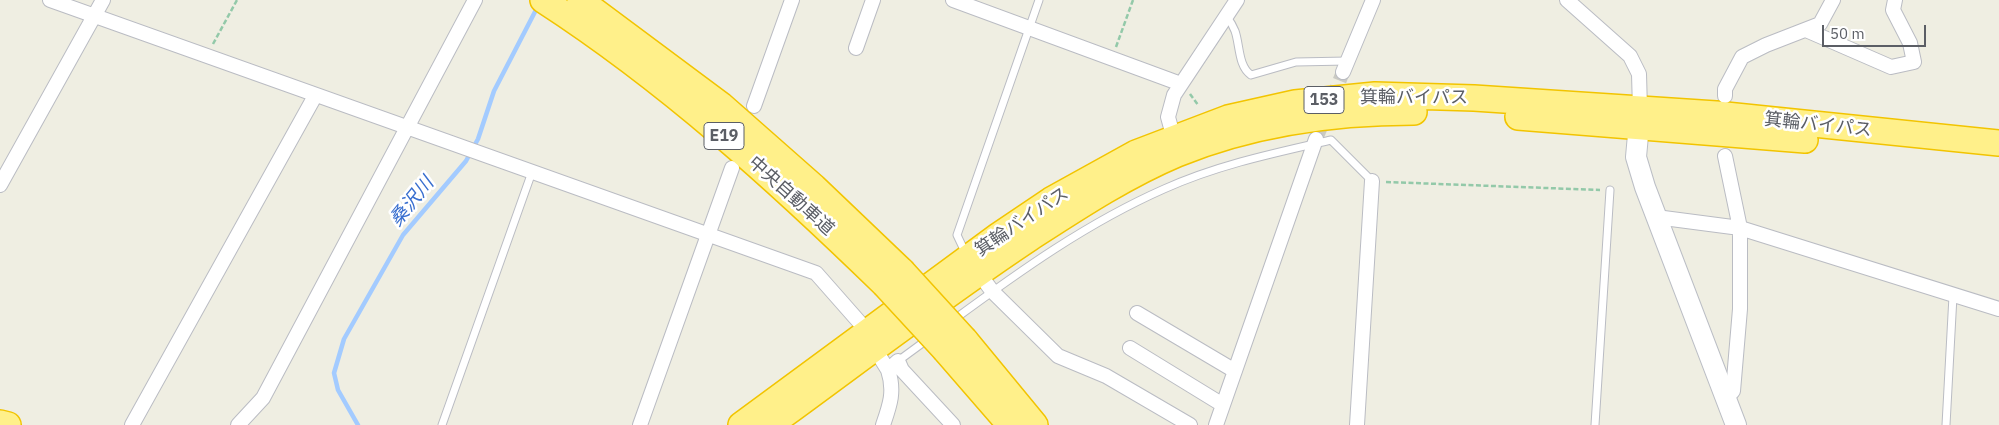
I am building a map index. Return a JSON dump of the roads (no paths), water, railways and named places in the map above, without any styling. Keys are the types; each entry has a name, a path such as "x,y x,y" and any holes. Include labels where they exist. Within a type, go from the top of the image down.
{"highway":[{"name":"中央自動車道","path":"580,0 721,105 814,187 893,278 948,337 1036,425"},
{"name":"中央自動車道","path":"547,2 642,70 708,122 802,204 893,278"},
{"name":"箕輪バイパス","path":"980,274 1051,200 1136,153 1228,118 1295,102 1375,95 1474,98 1639,118 1724,133 1999,159"},
{"name":"箕輪バイパス","path":"741,425 871,341 980,274 1126,177 1179,153 1234,136 1294,122 1382,112 1639,118 1716,114 1999,143"},
{"name":"中央自動車道","path":"948,337 1010,425"},
{"name":"箕輪バイパス","path":"770,425 871,341"},
{"path":"0,423 8,425"}],"street":[{"path":"50,0 816,273 893,366 902,370 953,425"},
{"path":"0,185 103,0"},
{"path":"238,425 263,398 475,0"},
{"path":"754,106 792,0"},
{"path":"856,48 873,0"},
{"path":"953,0 1181,84"},
{"path":"1174,139 1169,111 1174,95 1237,0"},
{"path":"1345,66 1373,0"},
{"path":"1567,0 1630,56 1639,74 1639,118 1636,157 1656,217 1736,425"},
{"path":"1725,96 1725,89 1742,57 1766,45 1820,24 1833,0"},
{"path":"1806,30 1891,67 1914,62 1910,43 1893,10 1895,0"},
{"path":"132,425 315,96"},
{"path":"1216,425 1315,142"},
{"path":"1725,156 1740,228 1739,318 1733,391 1726,398"},
{"path":"640,425 732,168"},
{"path":"1357,425 1372,182"},
{"path":"1656,217 1740,228 1999,309"},
{"path":"980,274 1058,356 1106,376 1190,425"},
{"path":"1137,313 1235,371"},
{"path":"1130,348 1223,405"},
{"path":"883,425 893,398 893,366"}],"lane":[{"path":"980,274 957,235 1039,0"},
{"path":"1227,17 1235,32 1246,72 1252,74 1296,62 1345,66"},
{"path":"893,366 948,337 980,274 1087,228 1164,188 1248,158 1330,140 1372,182"},
{"path":"442,425 532,172"},
{"path":"1595,425 1610,190"},
{"path":"1946,425 1953,296"}],"waterway":[{"name":"桑沢川","path":"358,425 338,390 334,373 344,339 403,235 466,161 478,139 494,91 538,6"}],"tunnel":[{"path":"1316,139 1343,72"}]}
